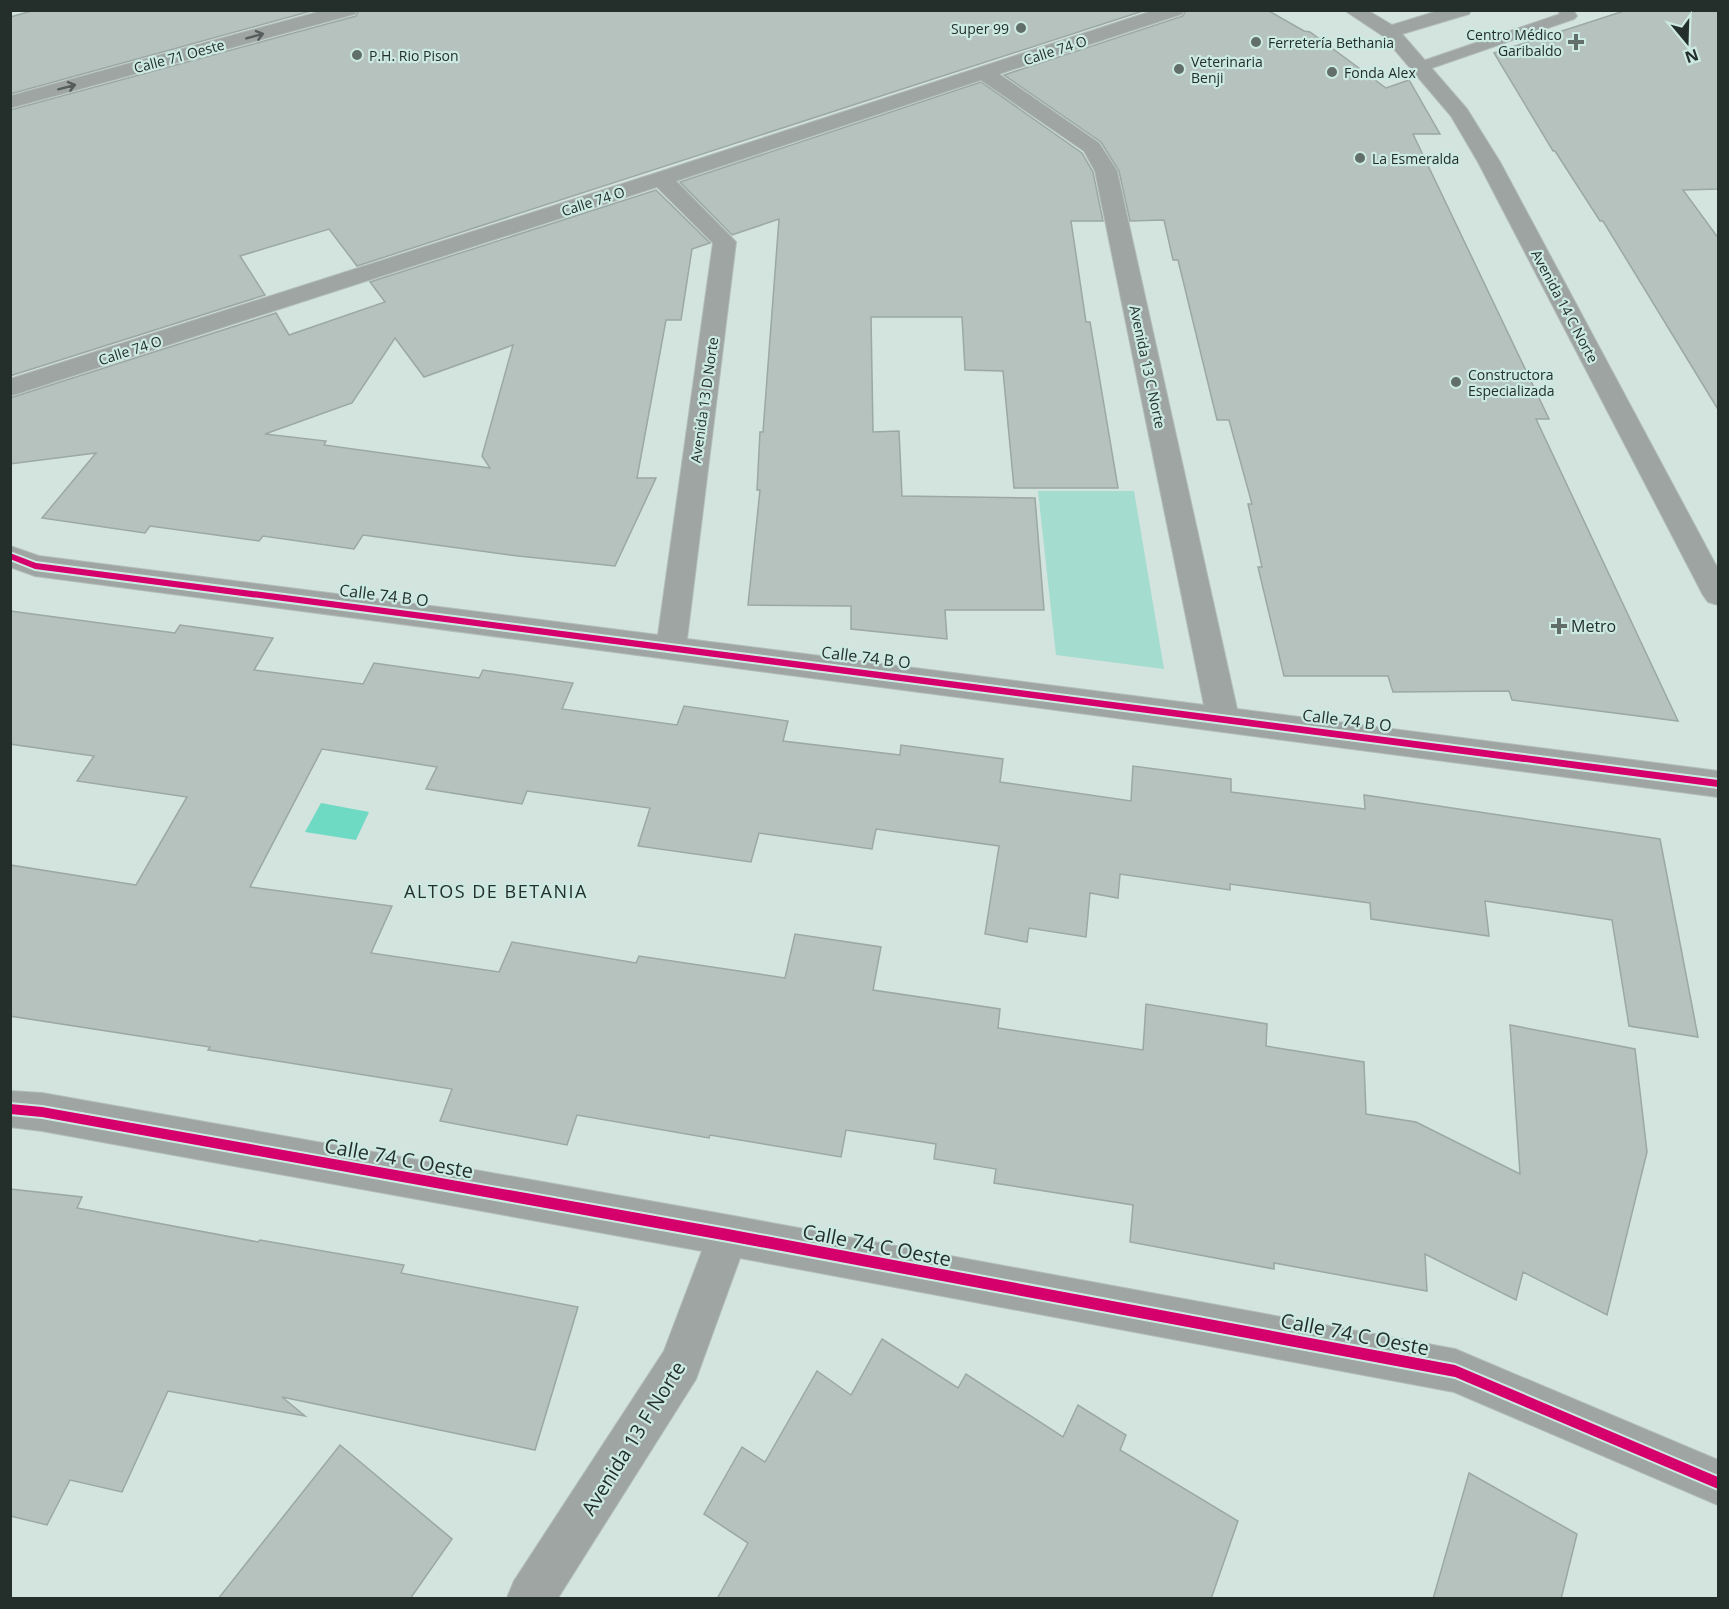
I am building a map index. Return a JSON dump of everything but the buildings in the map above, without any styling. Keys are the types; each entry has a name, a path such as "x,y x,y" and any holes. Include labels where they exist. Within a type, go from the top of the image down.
{"street":[{"name":"Calle 71 Oeste","path":"10,102 348,10"},
{"name":"Calle 74 O","path":"10,388 661,179 1174,10"},
{"name":"Avenida 14 C Norte","path":"1353,10 1390,32 1460,113 1489,162 1719,595"},
{"path":"1390,32 1462,10"},
{"name":"Avenida 13 C Norte","path":"984,73 1092,147 1106,171 1223,719"},
{"name":"Avenida 13 D Norte","path":"661,179 725,242 671,647"},
{"name":"Calle 74 B O","path":"10,555 35,566 1719,784"},
{"name":"Calle 74 C Oeste","path":"10,1109 42,1112 728,1235 1455,1371 1719,1483"},
{"name":"Avenida 13 F Norte","path":"531,1599 681,1364 728,1235"}],"lane":[{"path":"1420,67 1569,16 1565,10"}],"shaded area":[{"path":"1038,491 1134,491 1164,669 1056,655"},
{"path":"321,803 369,812 356,840 305,832"}],"cycle path":[{"path":"10,556 35,566 1718,784"},
{"path":"10,1109 42,1112 728,1235 1455,1371 1718,1483"}],"place":[{"name":"Super 99","path":"1021,28"},
{"name":"Ferretería Bethania","path":"1256,42"},
{"name":"Centro Médico Garibaldo","path":"1576,42"},
{"name":"P.H. Rio Pison","path":"357,55"},
{"name":"Veterinaria Benji","path":"1179,69"},
{"name":"Fonda Alex","path":"1332,72"},
{"name":"La Esmeralda","path":"1360,158"},
{"name":"Constructora Especializada","path":"1456,382"},
{"name":"Metro","path":"1559,626"}],"district":[{"name":"ALTOS DE BETANIA","path":"496,891"}]}
